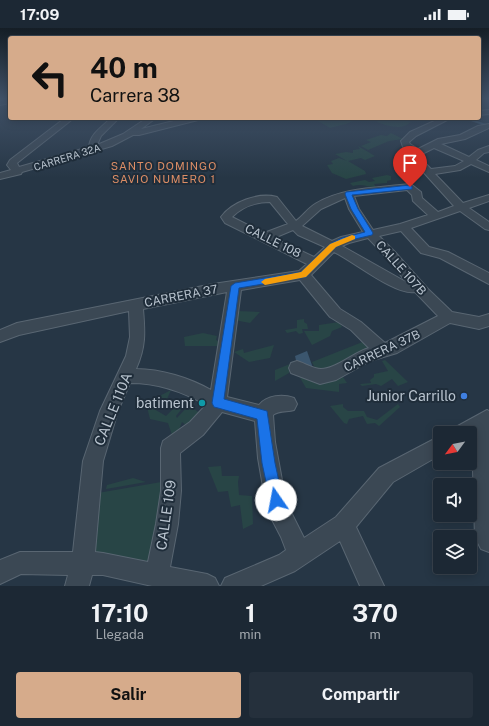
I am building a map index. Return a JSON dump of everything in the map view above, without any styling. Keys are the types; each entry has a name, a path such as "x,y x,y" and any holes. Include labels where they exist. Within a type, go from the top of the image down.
{"street":[{"path":"18,172 12,165 16,158 60,125"},
{"path":"93,149 93,144 97,136 108,125"},
{"name":"CARRERA 32A","path":"0,176 93,149 126,136 142,125"},
{"path":"126,136 168,125"},
{"path":"432,125 413,134 405,141 406,145 417,153 420,163 462,208 489,227"},
{"path":"417,153 441,141 462,137 489,126"},
{"path":"435,144 470,162 489,169"},
{"path":"429,172 460,167 470,162 479,152 489,149"},
{"path":"265,236 304,220 310,212 326,202 348,194 410,187 417,194 417,199 436,216"},
{"name":"CALLE 107B","path":"348,194 354,209 369,233 391,255 417,287 448,317"},
{"path":"303,275 333,246 344,240 369,233 403,227 489,198"},
{"name":"CALLE 108","path":"294,225 275,201 270,199 257,200 239,207 226,218 265,236 316,263"},
{"path":"294,225 302,232 333,246 400,285 411,288 417,287"},
{"path":"403,227 425,250 444,255 489,279"},
{"name":"CALLE 108","path":"303,275 335,312 356,326 383,351"},
{"name":"CARRERA 37","path":"0,336 17,329 136,305 303,275"},
{"name":"CALLE 109","path":"157,576 167,524 171,491 170,448 192,434 208,418 218,403 235,286"},
{"name":"CALLE 110A","path":"77,586 83,564 94,461 110,411 127,376 134,356 138,337 136,305"},
{"path":"448,317 479,323 489,320"},
{"name":"CARRERA 37B","path":"297,368 320,377 336,373 365,356 392,348 448,317"},
{"path":"127,376 148,376 164,380 194,389 218,403 263,415"},
{"path":"288,404 274,404 266,410 263,415 268,463 278,512 286,522 299,555"},
{"path":"474,426 485,420 486,537 489,541"},
{"path":"233,586 287,563 344,525 386,475 433,449"},
{"path":"344,525 372,586"},
{"path":"0,572 20,563 103,564 207,586"}],"green space":[{"path":"325,125 342,125 330,128"},
{"path":"386,125 407,125 399,127"},
{"path":"391,133 403,139 389,141 368,150 361,146 371,142 366,140 381,135 387,136"},
{"path":"358,146 375,156 365,160 361,158 348,161 365,171 366,174 346,179 332,173 327,165 333,164 331,161 339,158 347,161 335,154 346,152 353,153 353,150 360,149"},
{"path":"387,175 391,176 391,180 387,181 387,183 374,184 376,187 360,185 353,186 350,183 365,180 369,182 375,181 372,178"},
{"path":"237,311 260,312 250,323 234,320"},
{"path":"304,319 308,329 302,329 303,333 299,334 296,331 287,333 285,330 297,328 297,320"},
{"path":"339,322 342,327 332,331 330,336 312,345 304,331 319,331 319,325"},
{"path":"203,333 217,336 216,340 224,344 223,348 216,346 185,346 184,337"},
{"path":"365,341 368,348 364,354 360,351 349,357 339,367 317,372 312,362"},
{"path":"274,345 270,358 249,362 234,352 243,349 244,353"},
{"path":"385,360 408,382 398,386 392,379 381,386 376,384 362,386 360,384 371,383 370,380 374,377 374,374 388,371 382,361"},
{"path":"290,364 289,373 275,381 275,370"},
{"path":"296,371 341,374 347,383 339,384 339,392 306,388"},
{"path":"171,390 167,399 163,400 154,409 166,416 179,403 184,406 176,416 177,418 189,405 202,415 191,429 182,422 178,432 172,435 168,423 150,419 146,403"},
{"path":"343,404 343,407 348,411 364,411 367,417 377,420 398,404 400,407 379,426 375,423 367,424 363,416 349,419 347,424 344,423 330,406"},
{"path":"221,466 222,476 239,476 239,495 252,496 253,524 243,529 240,505 231,507 228,491 218,492 208,467"},
{"path":"133,478 146,482 106,489 107,485"},
{"path":"167,481 154,571 87,560 92,494"}],"water":[{"path":"307,351 314,371 297,365 295,356"}],"slow traffic":[{"path":"265,282 303,275 333,246 352,237"}],"place":[{"name":"Junior Carrillo","path":"464,396"},
{"name":"batiment","path":"202,403"}],"district":[{"name":"SANTO DOMINGO SAVIO NUMERO 1","path":"164,172"}],"route":[{"path":"276,500 268,463 263,415 218,403 235,286 303,275 333,246 344,240 369,233 354,209 348,194 410,187"}]}
